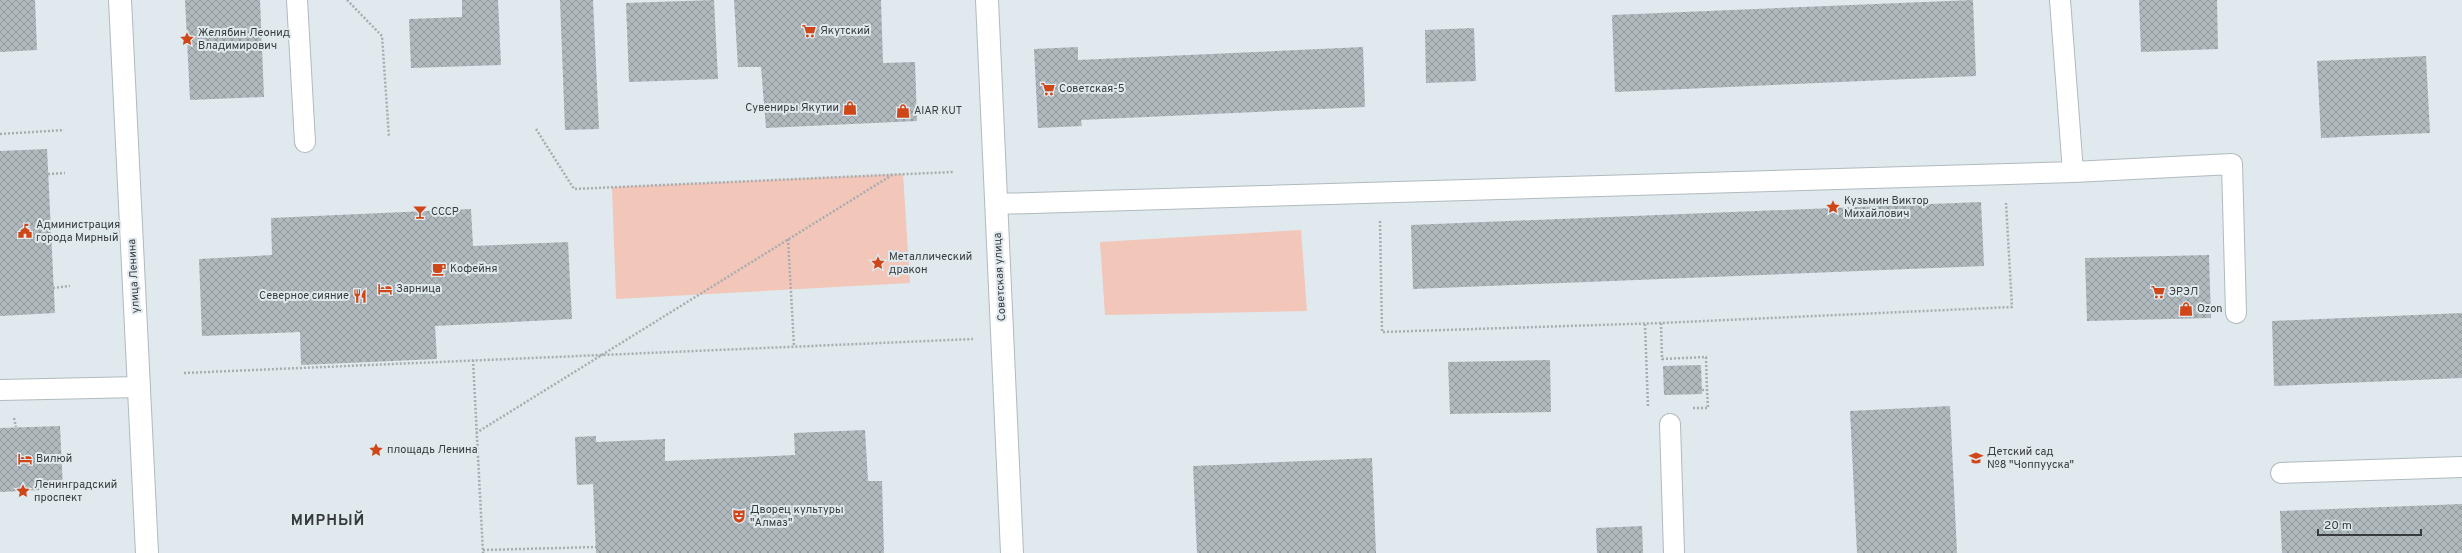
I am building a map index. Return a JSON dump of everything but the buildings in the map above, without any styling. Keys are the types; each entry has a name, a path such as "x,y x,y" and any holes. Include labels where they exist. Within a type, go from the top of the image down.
{"street":[{"name":"улица Ленина","path":"120,0 147,553"},
{"name":"Советская улица","path":"987,0 1012,553"}],"lane":[{"path":"297,0 305,142"},
{"path":"2060,0 2072,172"},
{"path":"996,204 2072,172 2232,164 2236,313"},
{"path":"0,390 140,387"},
{"path":"1670,424 1674,553"},
{"path":"2281,473 2462,467"}],"path":[{"path":"346,0 382,36 390,137"},
{"path":"536,129 574,189 953,172"},
{"path":"0,134 64,130"},
{"path":"48,174 65,173"},
{"path":"1379,192 1382,332 1661,323 2012,307 2005,174"},
{"path":"476,433 892,175"},
{"path":"788,239 794,346"},
{"path":"53,288 70,286"},
{"path":"1661,323 1662,358 1706,357 1707,390 1702,390"},
{"path":"184,373 1003,338"},
{"path":"472,360 482,552 596,547"}],"shaded area":[{"path":"903,174 910,283 616,299 612,187"},
{"path":"1301,230 1307,311 1105,315 1100,242"}],"place":[{"name":"Якутский","path":"809,31"},
{"name":"Желябин Леонид Владимирович","path":"187,39"},
{"name":"Советская-5","path":"1048,89"},
{"name":"Сувениры Якутии","path":"850,108"},
{"name":"AIAR KUT","path":"903,111"},
{"name":"Кузьмин Виктор Михайлович","path":"1833,207"},
{"name":"СССР","path":"420,212"},
{"name":"Администрация города Мирный","path":"25,231"},
{"name":"Металлический дракон","path":"878,263"},
{"name":"Кофейня","path":"439,269"},
{"name":"Зарница","path":"385,289"},
{"name":"ЭРЭЛ","path":"2158,292"},
{"name":"Северное сияние","path":"360,296"},
{"name":"Ozon","path":"2186,309"},
{"name":"площадь Ленина","path":"376,450"},
{"name":"Детский сад №8 \"Чоппууска\"","path":"1976,458"},
{"name":"Вилюй","path":"25,459"},
{"name":"Ленинградский проспект","path":"23,491"},
{"name":"Дворец культуры \"Алмаз\"","path":"739,516"}],"district":[{"name":"МИРНЫЙ","path":"328,521"}]}
